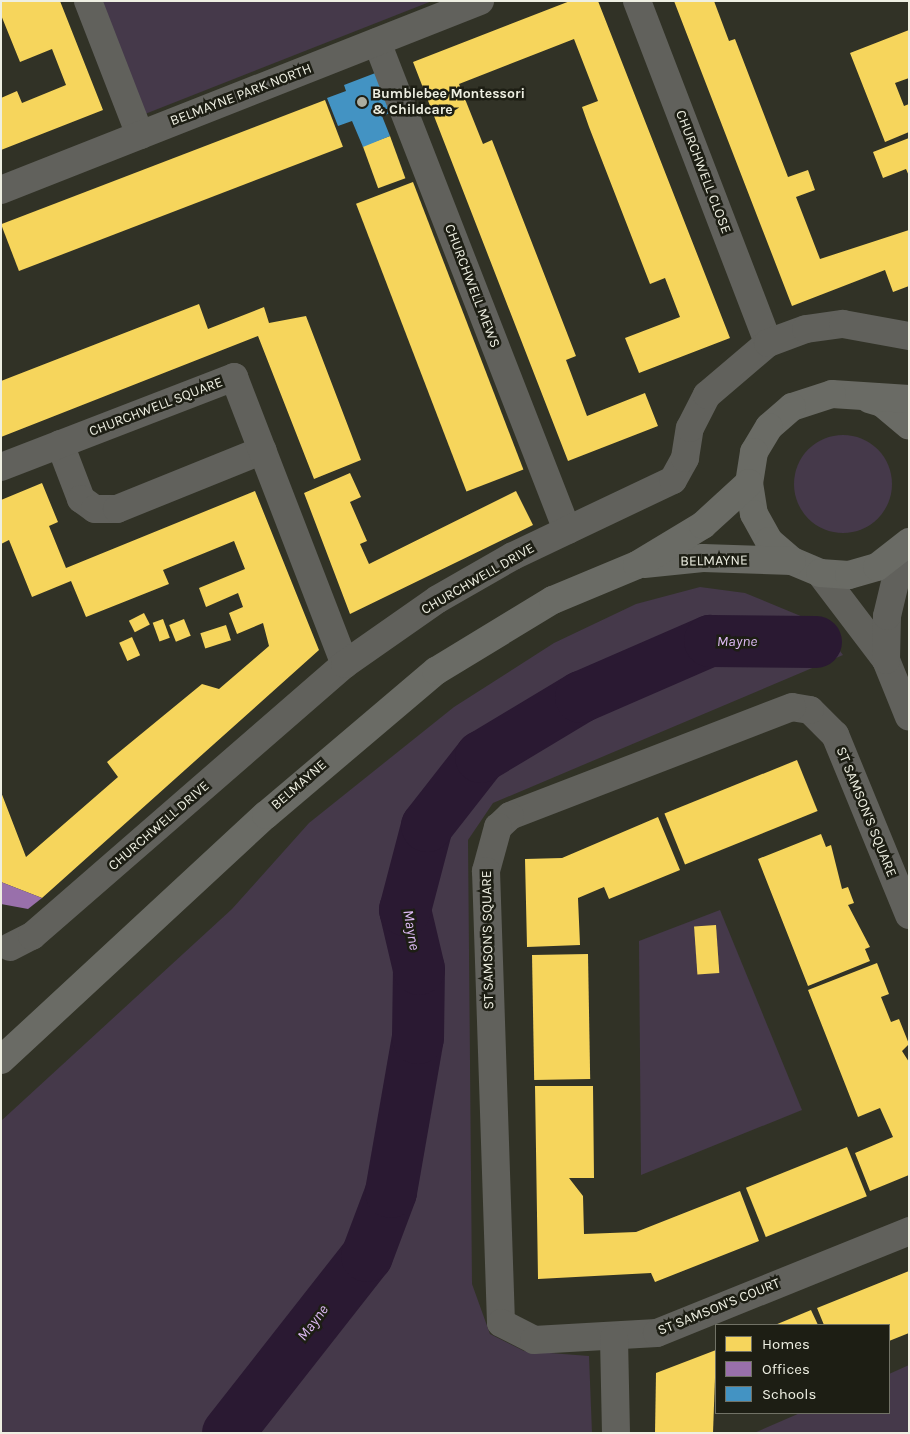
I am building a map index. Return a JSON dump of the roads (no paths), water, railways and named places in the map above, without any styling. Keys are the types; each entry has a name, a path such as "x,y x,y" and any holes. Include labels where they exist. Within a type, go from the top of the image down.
{"street":[{"path":"88,1 140,135"},
{"name":"BELMAYNE PARK NORTH","path":"1,190 480,1"},
{"name":"CHURCHWELL CLOSE","path":"637,1 768,343"},
{"name":"CHURCHWELL MEWS","path":"376,42 567,530"},
{"name":"CHURCHWELL DRIVE","path":"10,947 32,936 345,664 438,599 567,530 674,480 685,458 690,428 706,395 768,343 806,329 843,324 909,336"},
{"name":"CHURCHWELL SQUARE","path":"1,467 234,377 345,664"},
{"name":"BELMAYNE","path":"853,394 882,403 909,426"},
{"name":"BELMAYNE","path":"906,545 877,567 849,575 820,573 792,561 768,541 754,514 748,484 754,452 769,427 792,407 811,398 853,394 909,399"},
{"path":"60,444 81,500 102,509 116,509 263,450"},
{"name":"BELMAYNE","path":"6,1046 266,814 407,694 554,600 637,565 704,526 748,484"},
{"path":"886,660 887,616 906,545"},
{"name":"BELMAYNE","path":"637,565 703,558 792,561"},
{"path":"820,573 886,660 909,717"},
{"name":"ST SAMSON'S SQUARE","path":"614,1338 534,1340 500,1323 497,1315 486,870 498,828 510,816 792,707 810,710 835,736 909,915"},
{"name":"ST SAMSON'S COURT","path":"614,1338 657,1333 909,1231"},
{"path":"614,1338 616,1433"}],"waterway":[{"name":"Mayne","path":"228,1433 367,1256 391,1192 418,1038 419,969 405,910 427,826 481,757 581,697 710,641 816,642"}],"place":[{"name":"Bumblebee Montessori & Childcare","path":"362,102"}]}
